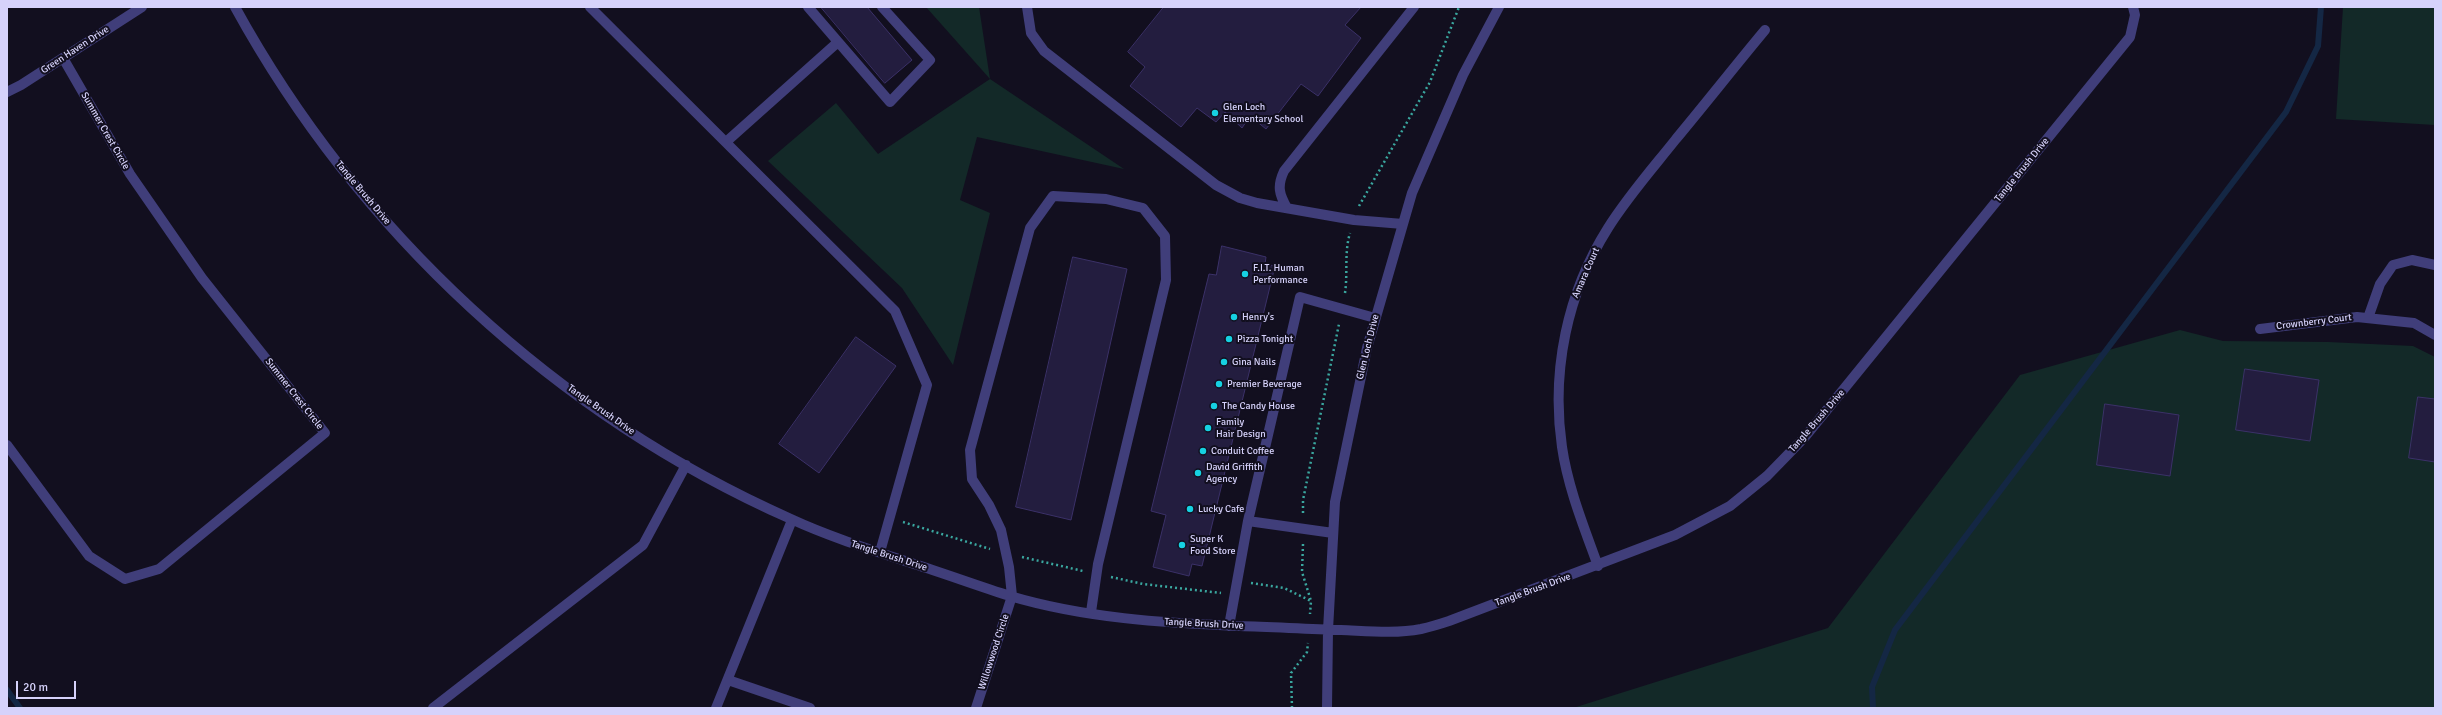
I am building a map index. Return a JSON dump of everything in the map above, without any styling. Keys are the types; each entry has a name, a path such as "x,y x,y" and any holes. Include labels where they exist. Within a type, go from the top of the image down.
{"street":[{"name":"Green Haven Drive","path":"7,92 142,7"},
{"path":"590,7 895,311 927,385 891,518 880,552"},
{"path":"808,7 890,102 930,60 882,7"},
{"path":"1027,7 1031,33 1044,51 1216,185 1240,198 1286,208 1354,220 1403,224"},
{"path":"1286,208 1278,189 1279,181 1284,171 1414,7"},
{"name":"Glen Loch Drive","path":"1327,708 1328,630 1333,533 1342,462 1375,318 1412,193 1463,75 1499,7"},
{"name":"Tangle Brush Drive","path":"238,8 279,81 317,136 388,223 430,269 478,316 526,356 616,422 686,465 792,520 880,552 1012,596 1150,622 1381,632 1422,629 1598,566 1675,535 1730,506 1767,476 1804,438 2130,37 2135,15 2133,7"},
{"name":"Amara Court","path":"1598,566 1572,493 1562,447 1558,398 1563,344 1572,303 1588,264 1612,222 1637,187 1765,30"},
{"path":"726,142 838,42"},
{"name":"Summer Crest Circle","path":"7,445 90,556 125,579 159,570 325,433 202,278 130,174 63,58"},
{"path":"1012,596 1001,530 989,505 972,480 970,450 1030,228 1053,196 1106,199 1143,208 1165,236 1166,280 1096,574 1091,612"},
{"path":"2368,318 2380,284 2393,265 2412,260 2435,265"},
{"path":"1229,626 1248,520 1300,297 1375,318"},
{"name":"Crownberry Court","path":"2260,329 2358,317 2414,323 2435,334"},
{"path":"433,708 643,545 686,465"},
{"path":"716,708 792,520"},
{"path":"1248,520 1333,533"},
{"name":"Willowwood Circle","path":"976,708 1012,596"},
{"path":"728,680 810,708"}],"path":[{"path":"891,518 1006,553 1143,584 1223,593 1234,592 1246,582 1284,588 1311,601 1307,652 1291,673 1292,708"}],"green space":[{"path":"926,7 979,7 990,79"},
{"path":"2343,7 2435,7 2435,125 2336,119"},
{"path":"990,79 1124,169 977,137 960,200 990,213 953,365 902,288 768,161 836,103 878,154"},
{"path":"2180,330 2223,341 2328,342 2413,346 2435,357 2435,708 1573,708 1828,628 2020,375"}],"building":[{"path":"821,7 867,7 912,60 885,83"},
{"path":"1164,7 1361,7 1345,25 1361,38 1318,96 1301,84 1266,129 1250,116 1242,128 1225,112 1216,122 1197,108 1181,127 1130,86 1145,67 1128,52"},
{"path":"1222,246 1266,257 1265,264 1275,266 1202,566 1192,564 1189,576 1153,567 1166,515 1151,511 1209,274 1216,275"},
{"path":"1073,257 1127,269 1071,520 1016,507"},
{"path":"856,337 896,366 819,473 779,444"},
{"path":"2245,369 2319,380 2310,441 2236,430"},
{"path":"2418,397 2435,399 2435,462 2409,458"},
{"path":"2105,404 2179,415 2170,476 2097,465"}],"waterway":[{"path":"1873,708 1872,687 1895,630 2286,112 2318,46 2321,7"},
{"path":"7,690 20,708"}],"place":[{"name":"Glen Loch Elementary School","path":"1215,113"},
{"name":"F.I.T. Human Performance","path":"1245,274"},
{"name":"Henry's","path":"1234,317"},
{"name":"Pizza Tonight","path":"1229,339"},
{"name":"Gina Nails","path":"1224,362"},
{"name":"Premier Beverage","path":"1219,384"},
{"name":"The Candy House","path":"1214,406"},
{"name":"Family Hair Design","path":"1208,428"},
{"name":"Conduit Coffee","path":"1203,451"},
{"name":"David Griffith Agency","path":"1198,473"},
{"name":"Lucky Cafe","path":"1190,509"},
{"name":"Super K Food Store","path":"1182,545"}]}
